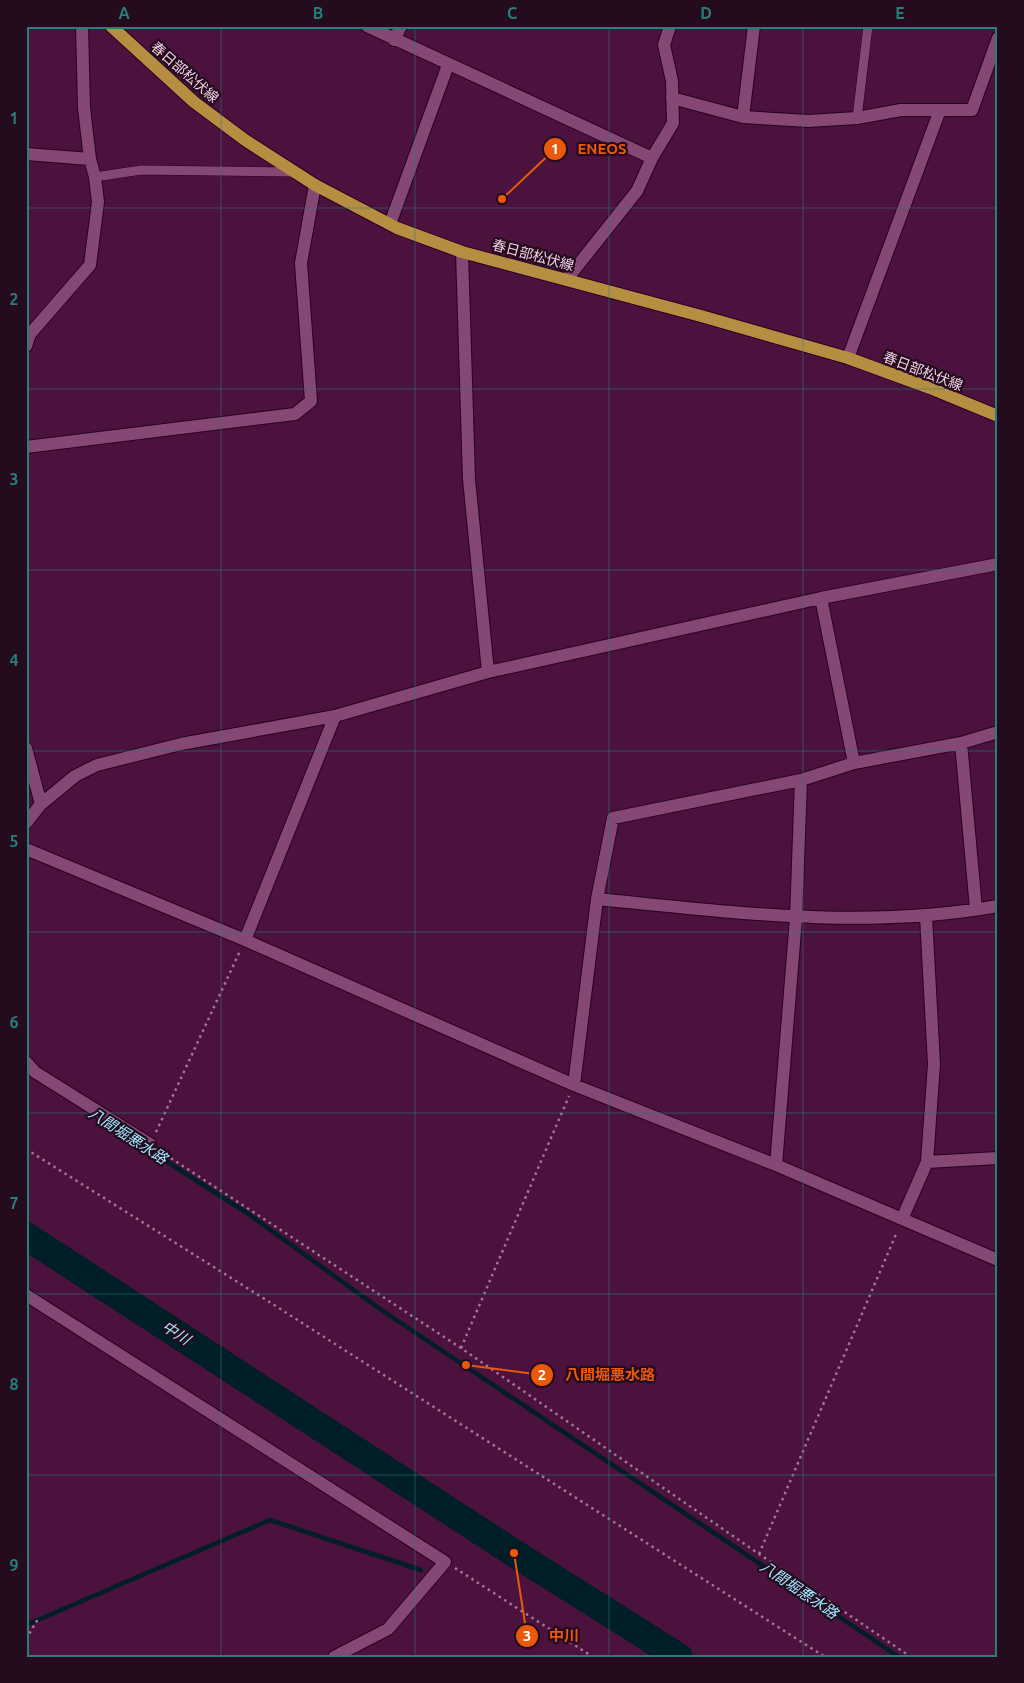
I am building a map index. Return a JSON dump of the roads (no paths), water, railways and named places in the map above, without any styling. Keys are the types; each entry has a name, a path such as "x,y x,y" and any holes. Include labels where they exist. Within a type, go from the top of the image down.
{"main road":[{"name":"春日部松伏線","path":"111,26 194,102 245,140 315,185 390,224 462,252 567,279 848,358 930,388 998,416"}],"street":[{"path":"26,346 30,334 90,264 98,202 95,177 90,159 84,108 82,26"},
{"path":"367,26 652,158"},
{"path":"394,40 400,26"},
{"path":"567,279 636,191 672,123 672,81 664,46 670,26"},
{"path":"743,117 754,26"},
{"path":"672,98 743,117 808,121 857,118 901,110 972,110 998,38"},
{"path":"390,224 448,65"},
{"path":"848,358 940,110"},
{"path":"26,154 90,159"},
{"path":"26,448 295,414 311,401 300,263 315,185"},
{"path":"462,252 469,479 488,672"},
{"path":"26,823 41,804 75,776 97,765 181,744 335,716 488,672 821,598 998,564"},
{"path":"821,598 854,763"},
{"path":"245,940 335,716"},
{"path":"574,1084 597,900 614,818 801,780 854,763 961,743 998,732"},
{"path":"961,743 976,910"},
{"path":"26,748 41,804"},
{"path":"776,1165 796,918 801,780"},
{"path":"26,849 245,940 574,1084 776,1165 998,1260"},
{"path":"597,900 796,918 926,916 998,906"},
{"path":"902,1219 927,1162 934,1064 926,916"},
{"path":"26,1062 35,1072 150,1144"},
{"path":"927,1162 998,1158"},
{"path":"26,1295 445,1562 388,1629 334,1657"}],"lane":[{"path":"857,118 868,26"},
{"path":"95,177 141,170 295,172"}],"waterway":[{"name":"八間堀悪水路","path":"144,1147 247,1213 380,1309 899,1657"},
{"name":"中川","path":"26,1236 514,1553 679,1657"},
{"path":"26,1625 270,1520 421,1570"}],"place":[{"name":"ENEOS","path":"502,199"},
{"name":"八間堀悪水路","path":"466,1365"},
{"name":"中川","path":"514,1553"}]}
